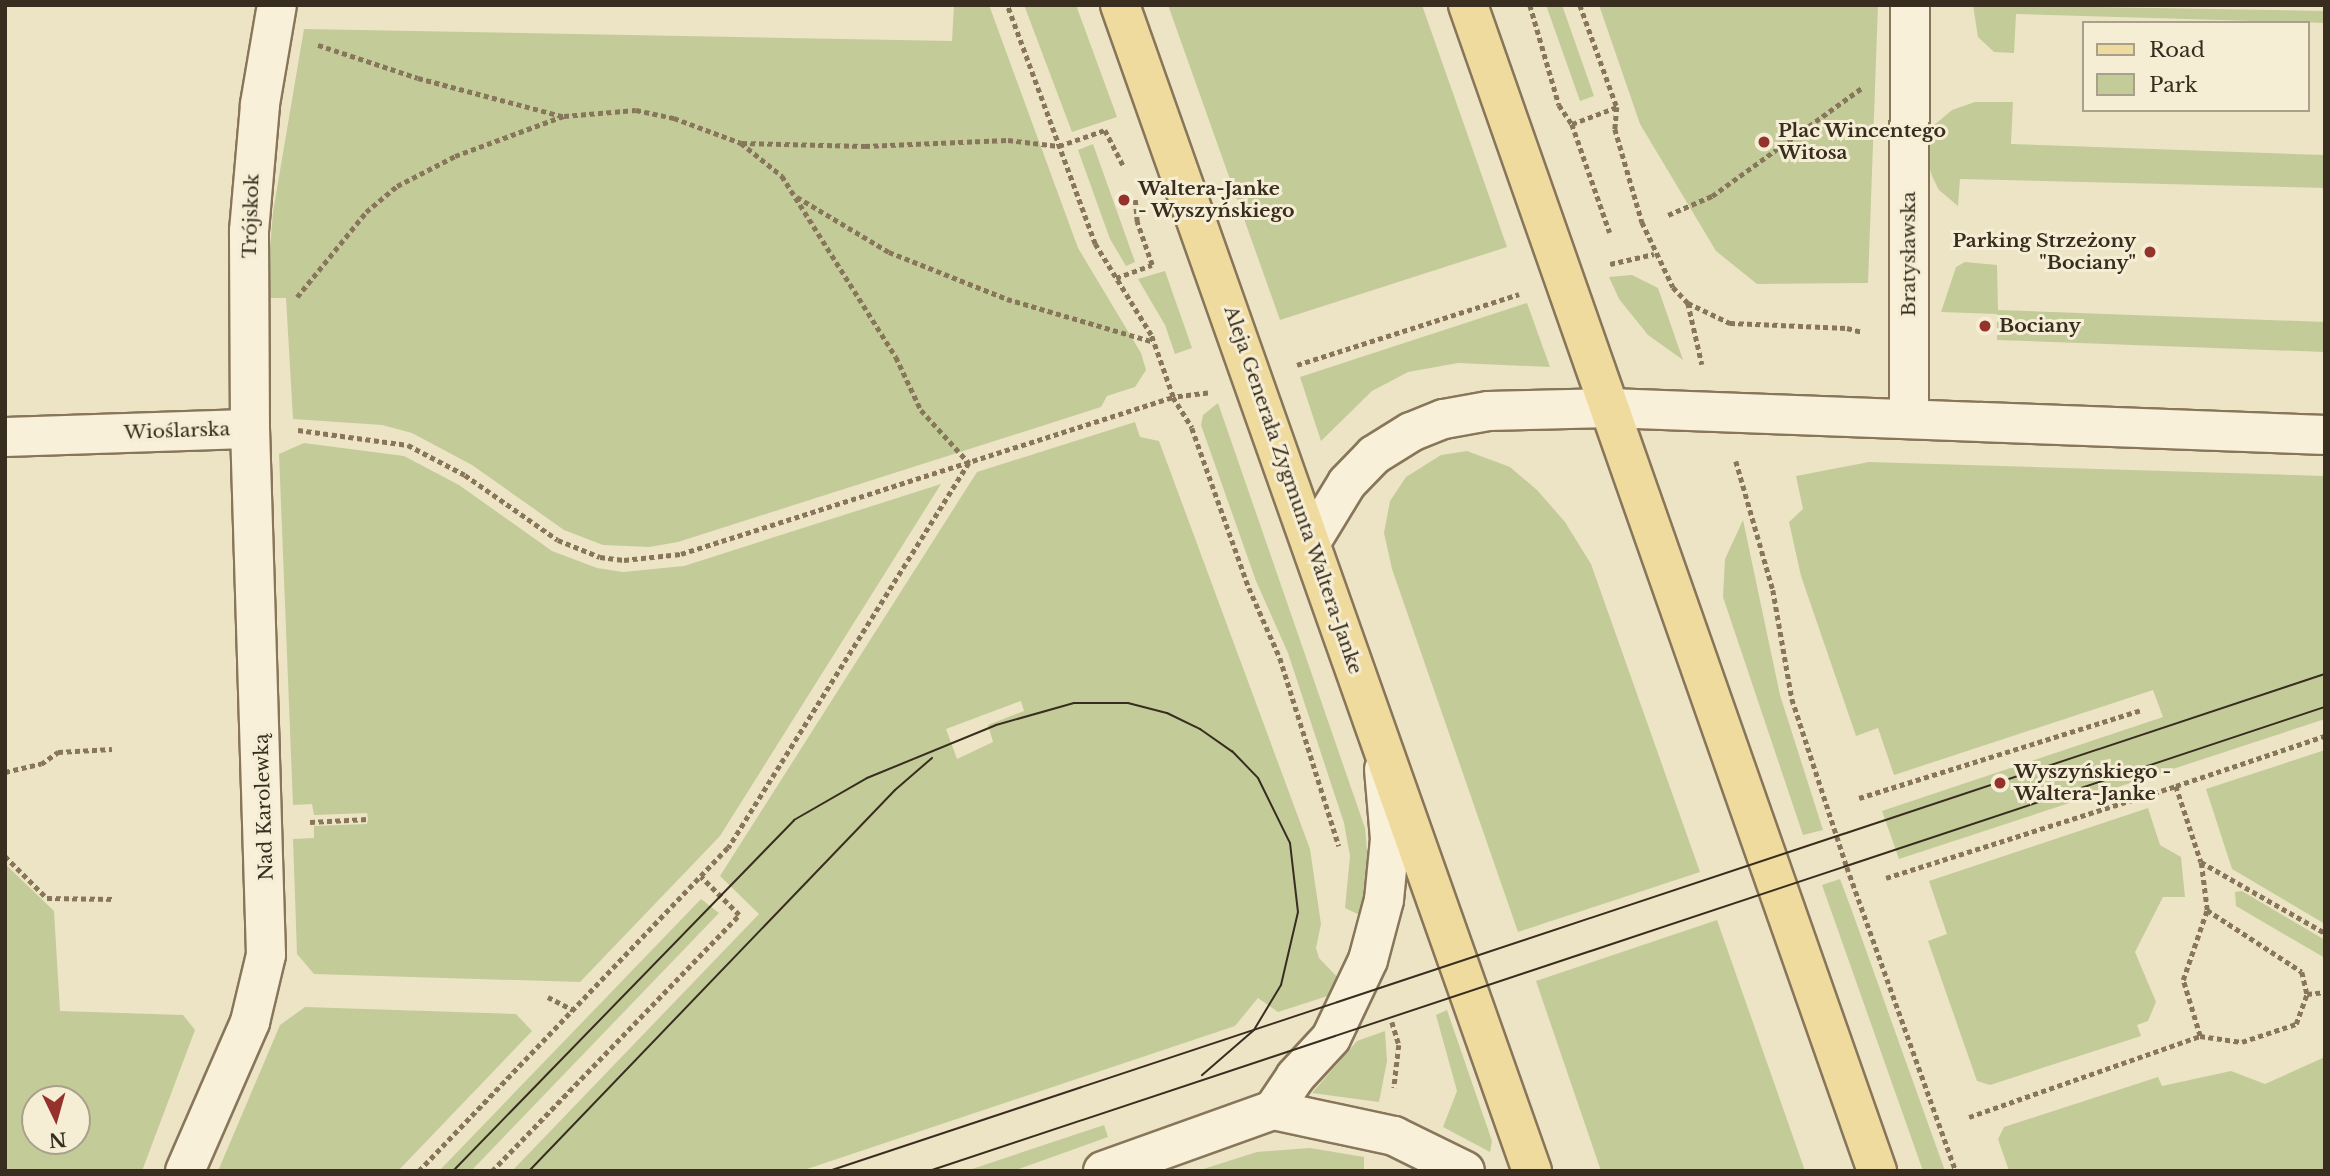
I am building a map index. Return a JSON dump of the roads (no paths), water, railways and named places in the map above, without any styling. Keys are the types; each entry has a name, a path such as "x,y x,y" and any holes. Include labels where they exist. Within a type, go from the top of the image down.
{"main road":[{"name":"Aleja Generała Zygmunta Waltera-Janke","path":"1120,5 1532,1171"},
{"path":"1468,5 1877,1171"}],"street":[{"name":"Bratysławska","path":"1909,419 1910,5"},
{"name":"Trójskok","path":"250,429 252,165 276,14"},
{"path":"1311,542 1347,483 1374,455 1411,432 1488,411 1609,408 2325,435"},
{"name":"Wioślarska","path":"5,437 250,429"},
{"name":"Nad Karolewką","path":"185,1171 250,1022 266,955 250,429"},
{"path":"1273,1110 1295,1077 1331,1038 1359,983 1379,924 1390,839 1382,742"},
{"path":"1103,1171 1273,1110 1383,1133 1433,1153 1465,1171"}],"tram line":[{"path":"829,1171 2325,674"},
{"path":"453,1171 794,820 867,778 996,725 1074,703 1128,703 1167,713 1200,729 1232,751 1258,778 1290,843 1298,912 1281,985 1254,1030 1202,1075"},
{"path":"929,1171 2325,707"},
{"path":"529,1171 895,790 932,758"}],"place":[{"name":"Plac Wincentego Witosa","path":"1764,142"},
{"name":"Waltera-Janke - Wyszyńskiego","path":"1124,200"},
{"name":"Parking Strzeżony \"Bociany\"","path":"2150,252"},
{"name":"Bociany","path":"1985,326"},
{"name":"Wyszyńskiego - Waltera-Janke","path":"2000,783"}]}
